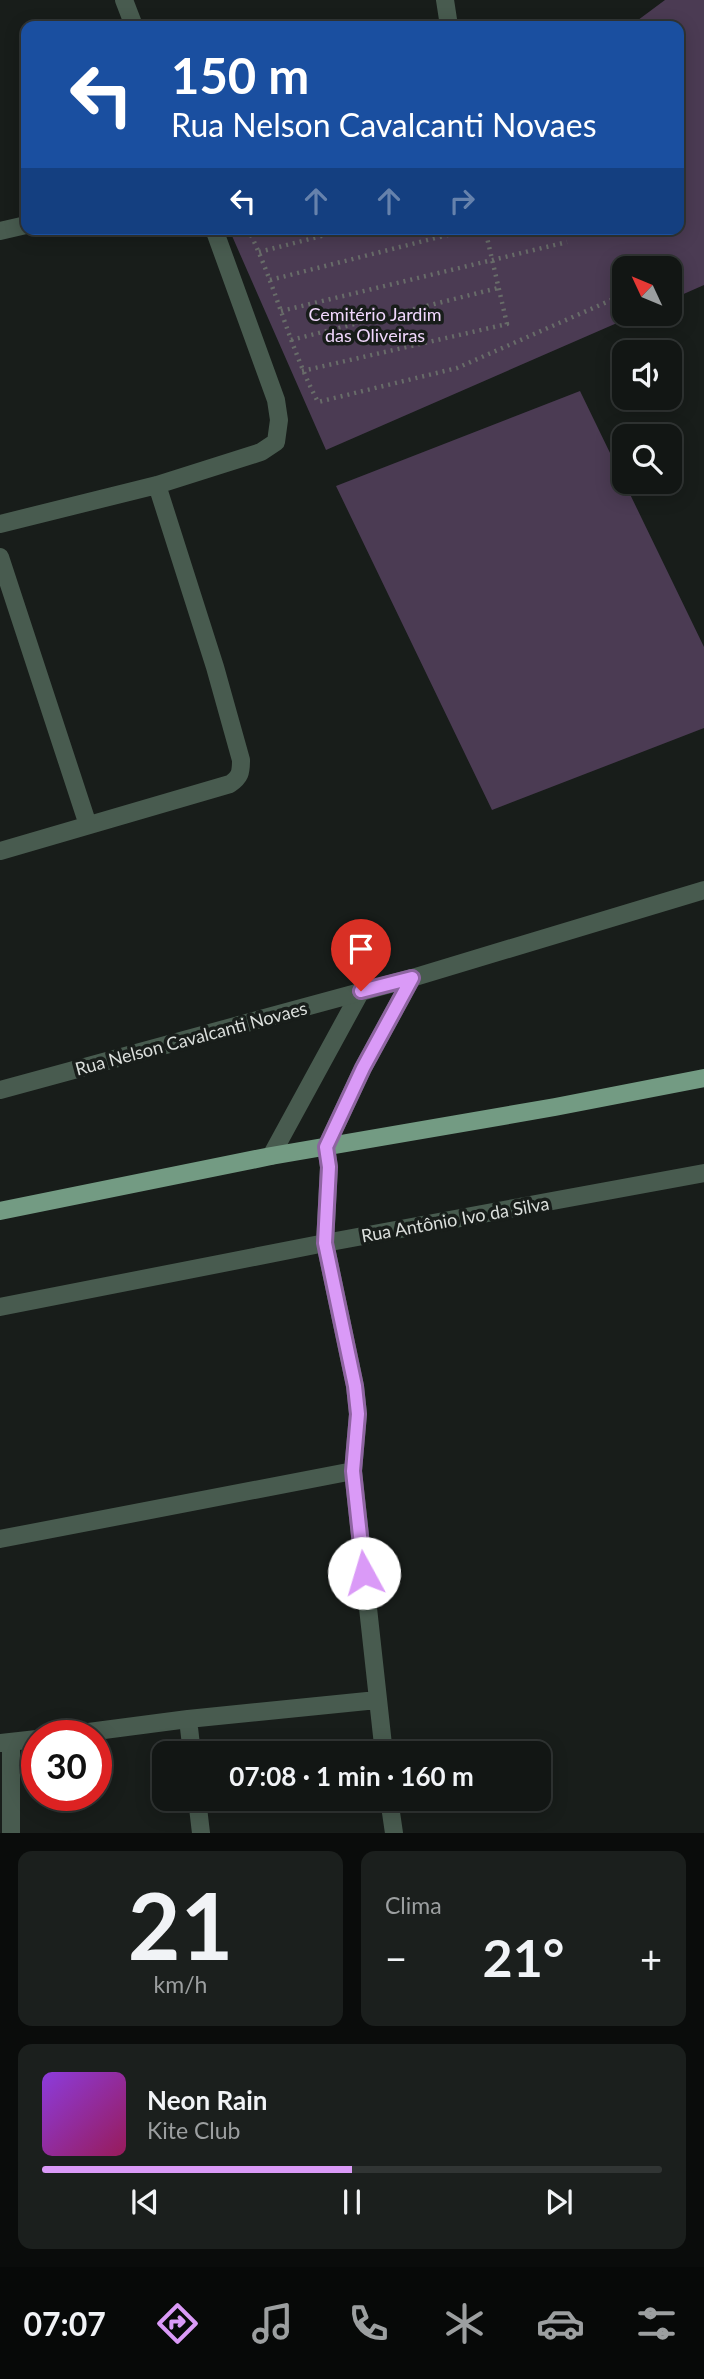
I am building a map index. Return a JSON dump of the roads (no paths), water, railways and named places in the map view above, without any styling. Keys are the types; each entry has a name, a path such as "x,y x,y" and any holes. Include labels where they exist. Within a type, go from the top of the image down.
{"main road":[{"path":"0,1211 271,1156 704,1078"}],"street":[{"path":"124,0 132,21"},
{"path":"444,0 448,21"},
{"path":"0,232 21,226"},
{"path":"0,524 158,485 271,447 278,436 276,400 216,235"},
{"path":"0,851 230,784 241,773 241,761 215,667 158,485"},
{"path":"0,557 88,825"},
{"name":"Rua Nelson Cavalcanti Novaes","path":"0,1090 412,978 704,890"},
{"path":"382,1741 353,1471 358,1414 355,1386 325,1243 329,1167 326,1147 363,1068 412,978"},
{"path":"271,1156 361,991"},
{"name":"Rua Antônio Ivo da Silva","path":"0,1307 325,1243 704,1173"},
{"path":"0,1538 353,1471"},
{"path":"112,1729 377,1700"},
{"path":"188,1719 191,1741"},
{"path":"6,1743 11,1833"},
{"path":"198,1811 201,1833"},
{"path":"391,1811 394,1833"}],"park label":[{"name":"Cemitério Jardim das Oliveiras","path":"375,324"}]}
